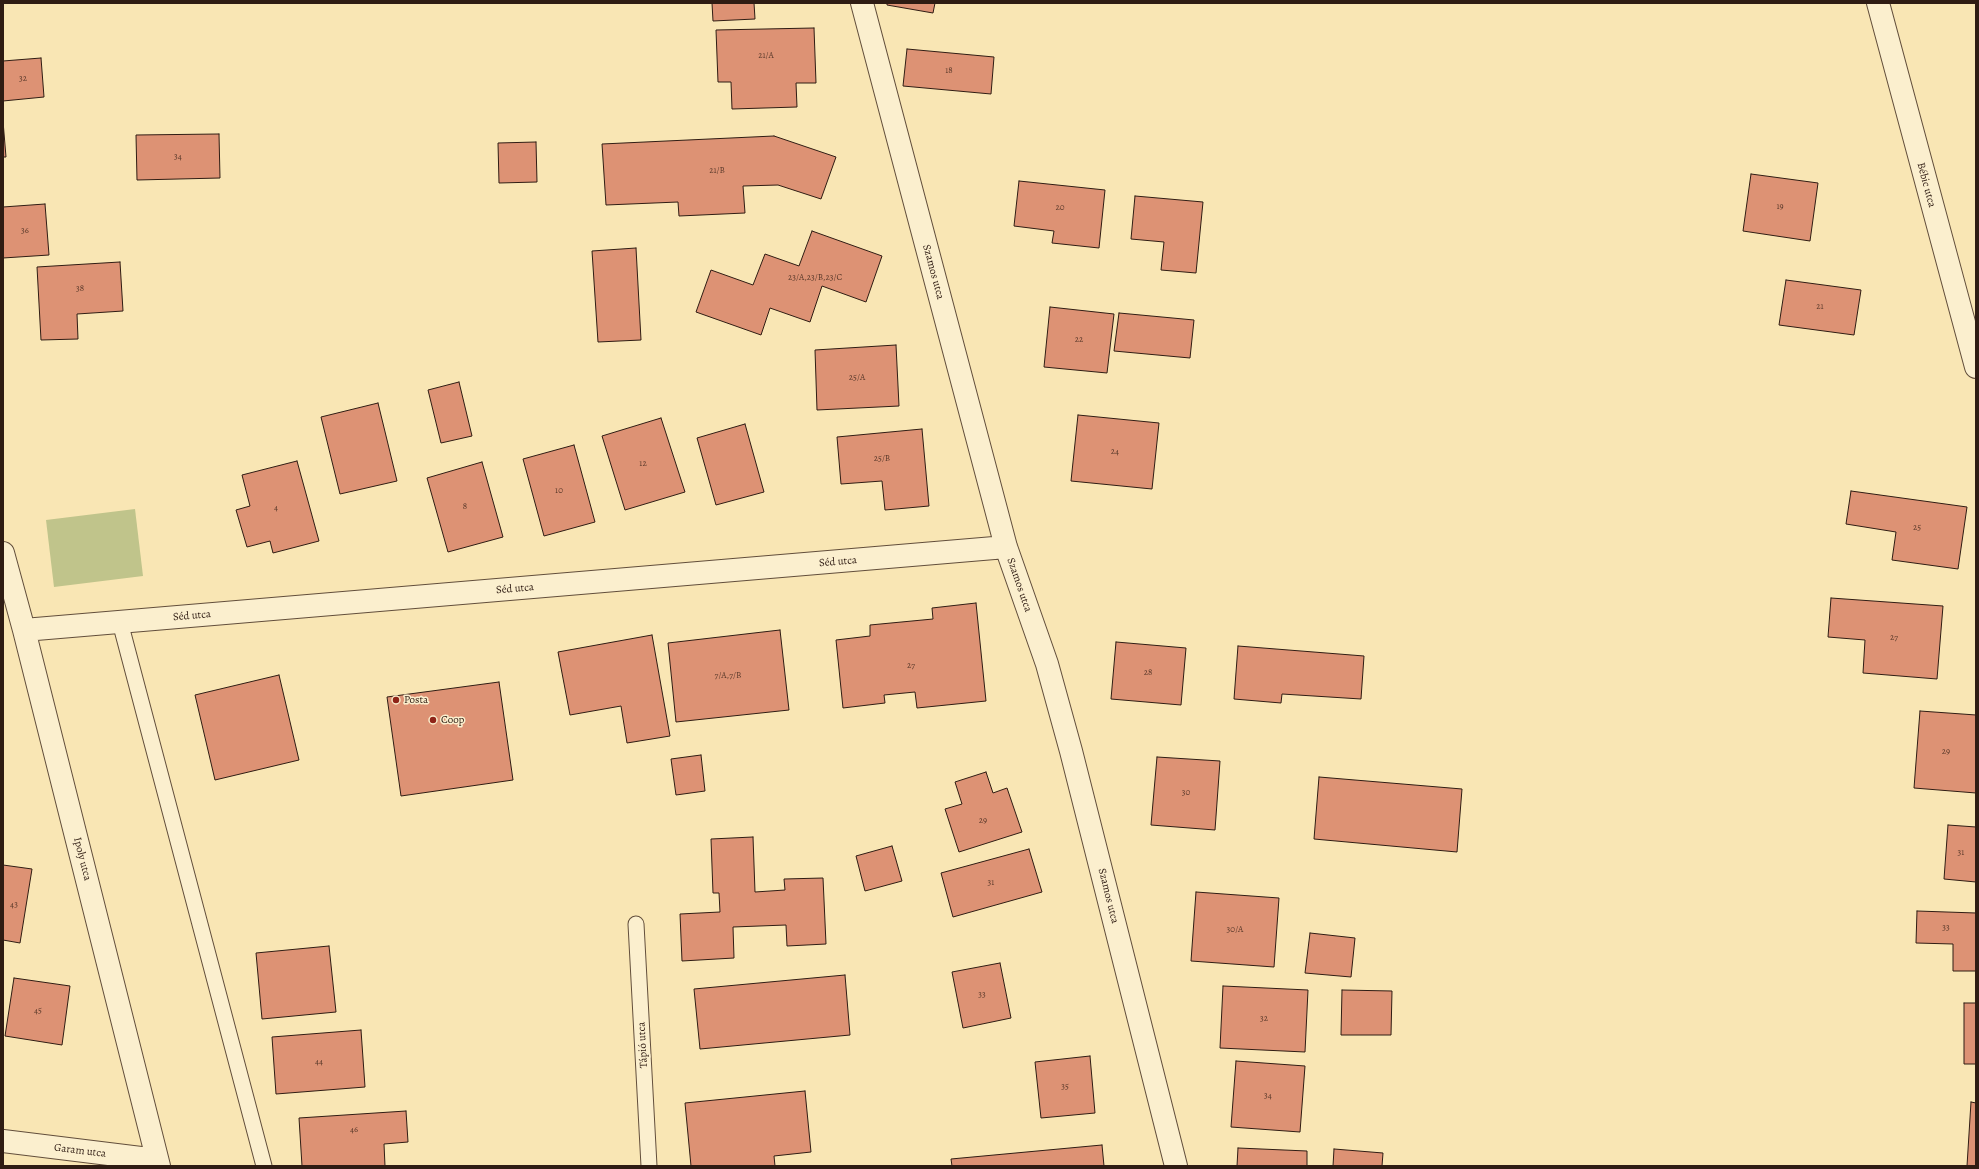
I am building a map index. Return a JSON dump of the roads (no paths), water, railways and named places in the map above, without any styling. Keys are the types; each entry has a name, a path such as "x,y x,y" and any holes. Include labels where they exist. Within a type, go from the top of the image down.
{"street":[{"name":"Szamos utca","path":"862,3 1006,548 1046,664 1071,751 1176,1166"},
{"name":"Bébic utca","path":"1878,3 1976,367"},
{"name":"Séd utca","path":"24,630 1006,548"},
{"name":"Ipoly utca","path":"3,553 24,630 158,1163"},
{"name":"Garam utca","path":"3,1141 158,1163"}],"lane":[{"path":"120,622 264,1166"},
{"name":"Tápió utca","path":"636,924 649,1166"}],"place":[{"name":"Posta","path":"396,700"},
{"name":"Coop","path":"433,720"}]}
